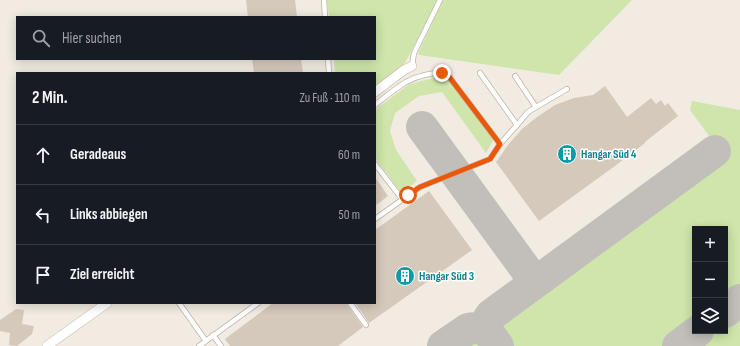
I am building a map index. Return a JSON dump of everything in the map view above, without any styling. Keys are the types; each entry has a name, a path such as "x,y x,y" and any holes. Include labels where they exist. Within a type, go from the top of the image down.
{"street":[{"path":"376,91 404,70 412,66"},
{"path":"50,345 106,304"}],"lane":[{"path":"324,0 325,16"},
{"path":"412,66 414,53 440,0"},
{"path":"328,60 329,72"},
{"path":"376,104 406,82 414,78 436,73 447,74 500,144"},
{"path":"480,73 517,124"},
{"path":"515,76 536,107"},
{"path":"376,218 420,187 490,159 500,144 528,112 567,89"},
{"path":"376,165 402,199"},
{"path":"180,304 206,340"},
{"path":"199,346 257,304"},
{"path":"351,304 366,325"},
{"path":"213,335 221,346"}],"green space":[{"path":"327,0 437,0 401,69 376,88 376,72 335,72 334,60 376,60 376,16 329,16"},
{"path":"443,0 632,0 559,75 419,55 418,53"},
{"path":"435,78 447,79 452,83 494,139 486,153 442,92 419,96 395,113 390,131 396,150 417,181 401,193 376,159 376,109 408,85"},
{"path":"692,101 740,110 740,346 468,346 726,159 690,110"}],"building":[{"path":"246,0 295,0 297,16 248,16"},
{"path":"252,60 301,60 303,72 254,72"},
{"name":"Hangar Süd 4","path":"605,86 627,117 651,98 656,104 661,100 665,106 668,103 678,116 615,166 539,221 496,162 522,129 537,117 555,105 574,98 593,95"},
{"path":"376,178 388,196 376,205"},
{"name":"Hangar Süd 3","path":"429,191 472,250 369,323 356,304 376,304 376,229"},
{"path":"272,304 347,304 363,327 338,346 230,346 225,339"},
{"path":"16,309 24,310 22,324 34,326 32,334 17,346 9,345 10,333 0,331 0,320"}],"taxiway":[{"path":"422,127 527,271"},
{"path":"498,346 490,335 487,327 488,319 491,315 715,151"},
{"path":"728,310 740,300"},
{"path":"443,346 468,329 478,328 488,332"},
{"path":"678,346 694,334"}],"place":[{"name":"Hangar Süd 4","path":"567,154"},
{"name":"Hangar Süd 3","path":"405,276"}],"route":[{"path":"408,195 420,187 490,159 500,144 447,74 442,73"}]}
